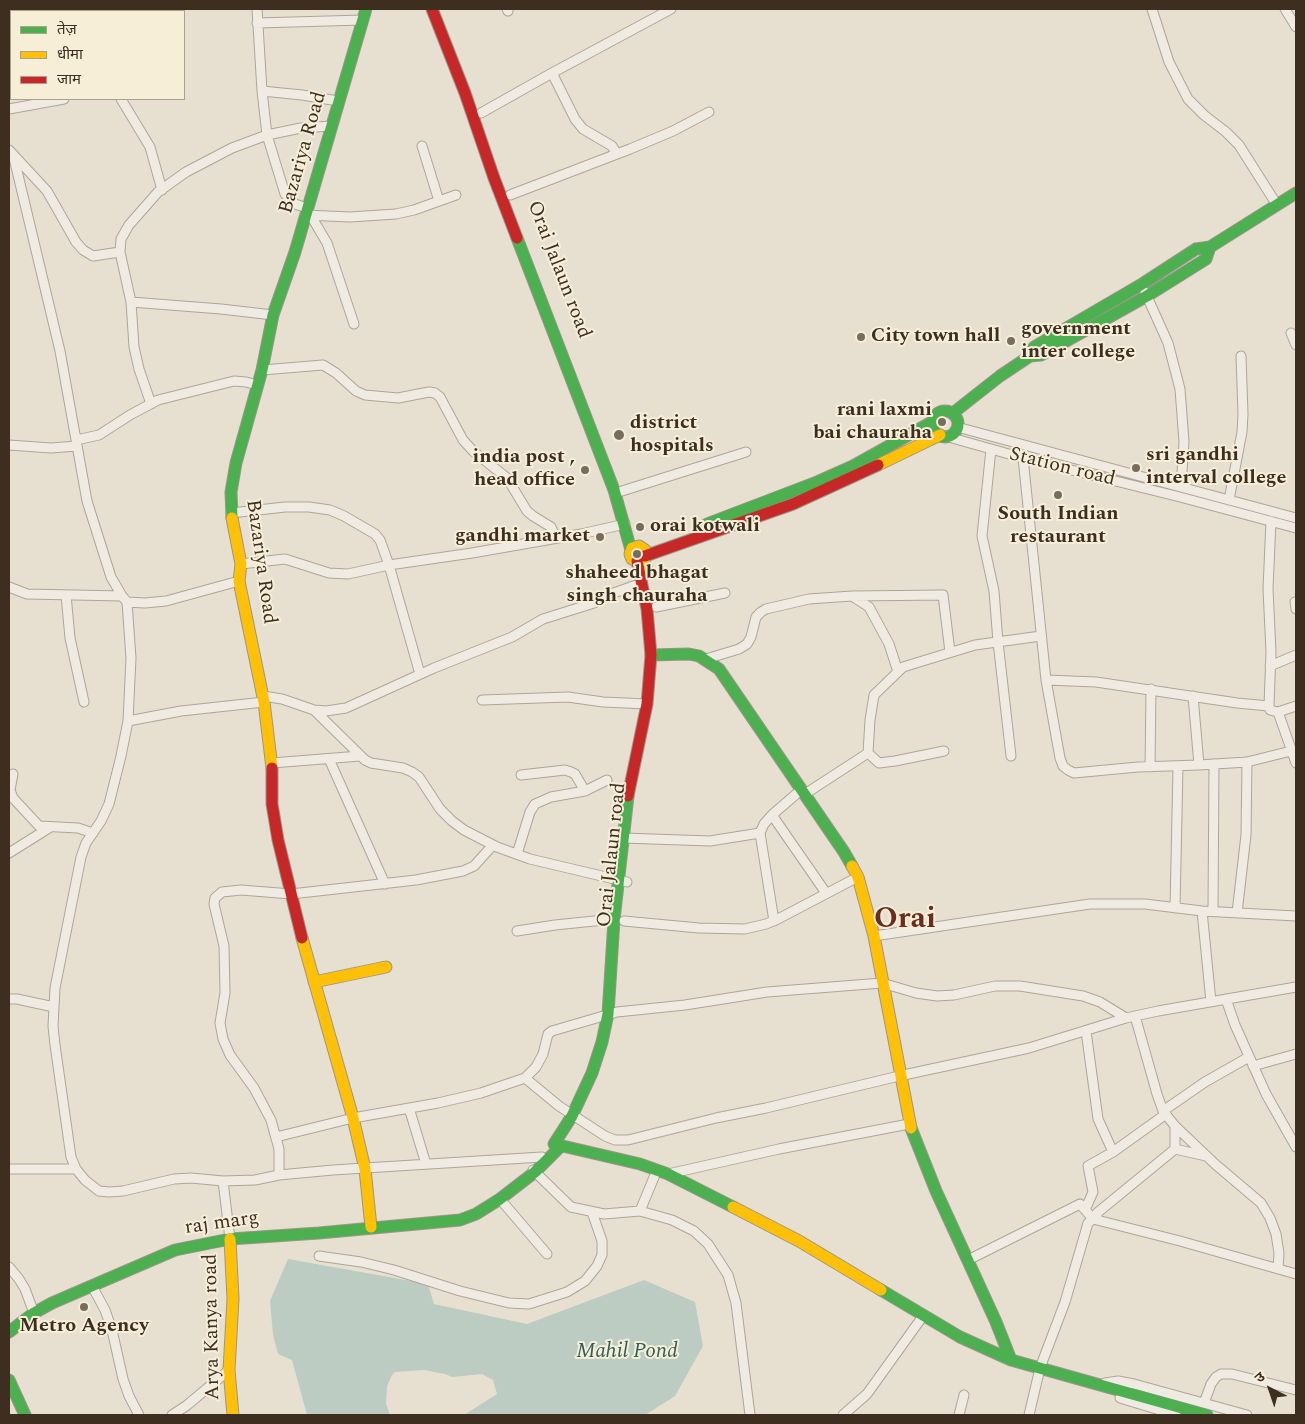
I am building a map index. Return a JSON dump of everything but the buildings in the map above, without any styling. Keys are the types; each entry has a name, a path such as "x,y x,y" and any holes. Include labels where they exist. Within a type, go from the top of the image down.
{"street":[{"path":"257,9 262,91 267,134 285,194 308,213 327,243 354,324"},
{"path":"432,9 465,93 494,178 614,490 625,524 640,553"},
{"name":"Orai Jalaun road","path":"439,9 481,113 622,491 640,553 652,583 656,607 655,655 622,881 612,1013 576,1118 557,1145"},
{"path":"481,113 671,9"},
{"path":"1152,9 1169,62 1188,99 1239,145 1277,205"},
{"path":"1285,9 1296,27"},
{"path":"257,23 364,14"},
{"name":"Bazariya Road","path":"364,14 330,126 308,213 273,315 262,370 236,463 231,492 231,513 241,564 239,581 264,699 272,764 274,821 314,982 353,1118 365,1168 371,1227"},
{"path":"552,73 575,120 583,129 612,146 618,154"},
{"path":"262,91 338,101"},
{"path":"9,108 58,100"},
{"path":"122,100 150,147 162,190"},
{"path":"510,195 674,131 709,112"},
{"path":"151,404 134,347 131,302 120,252 121,239 130,225 162,190 186,172 232,148 267,134 301,128 330,126"},
{"path":"422,146 439,201"},
{"path":"11,152 47,191 76,242 83,250 93,256 120,252"},
{"path":"11,152 60,351 87,500 111,577 125,599 131,658 128,721 109,804 86,843 81,857 70,918 54,988 53,1026 55,1045 71,1157 76,1169 85,1180 99,1191 110,1192 123,1191 174,1179 255,1180 279,1175 365,1168 542,1157"},
{"path":"1030,356 1034,347 1142,284 1196,249 1210,247 1296,193"},
{"path":"308,213 350,217 396,214 414,210 456,195"},
{"path":"953,413 1000,376 1030,356 1041,355 1147,296 1206,259 1210,247"},
{"path":"1142,284 1168,343 1180,388 1184,442 1181,488"},
{"path":"131,302 273,315"},
{"path":"1291,333 1296,345"},
{"path":"1228,500 1242,432 1241,356"},
{"path":"262,370 323,365 365,396 398,398 429,392 435,393 440,397 463,440 473,452 507,478 527,510 551,527 556,538"},
{"path":"9,444 51,448 77,443 99,435 151,404 234,381 258,385"},
{"path":"949,411 958,420 957,428 953,434 942,436 793,504 640,553 854,466 932,422 940,412 949,411"},
{"path":"932,422 934,430 942,436"},
{"name":"Station road","path":"957,428 1296,518"},
{"name":"Station road","path":"942,436 1296,528"},
{"path":"991,449 982,536 994,591 1011,756"},
{"path":"622,491 746,452"},
{"path":"1022,458 1046,680 1063,766 1074,773 1150,767 1178,767 1247,762 1291,751"},
{"path":"231,513 309,507 330,510 375,534 380,540 389,565 420,674"},
{"path":"1271,521 1268,589 1269,706 1270,710 1278,712 1296,706"},
{"path":"241,564 285,559 329,573 348,574 389,565 472,553 625,524"},
{"name":"Orai Jalaun road","path":"637,773 658,684 655,655 642,583 640,553"},
{"path":"9,587 27,594 125,599 145,603 166,601 239,581"},
{"path":"128,721 264,699 282,699 314,710 326,711 346,708 420,674 512,638 543,619 594,603 608,595 642,583"},
{"path":"656,607 726,593"},
{"path":"66,595 70,638 84,702"},
{"path":"706,659 738,649 747,644 751,637 756,617 766,609 809,599 852,596 943,596 950,652"},
{"path":"852,596 869,607 889,644 898,672"},
{"path":"868,753 874,695 903,666 950,652 998,642 1042,636"},
{"path":"655,655 689,654 706,659 719,669 804,792 844,852 858,877 874,936 909,1124 936,1191 996,1322 1011,1360"},
{"path":"1270,666 1296,655"},
{"path":"1046,680 1096,682 1269,706"},
{"path":"1150,767 1151,689"},
{"path":"1193,696 1199,765"},
{"path":"482,700 568,697 603,702 647,704"},
{"path":"314,710 360,756 371,763 403,768 419,777 440,809 452,822 464,830 493,845 530,859 622,881"},
{"path":"1278,712 1296,763"},
{"path":"868,753 879,763 944,751"},
{"path":"774,921 760,833 764,824 772,815 804,792 868,753"},
{"path":"272,764 360,756"},
{"path":"329,759 385,884"},
{"path":"1237,913 1246,835 1247,762"},
{"path":"1213,911 1214,764"},
{"path":"1175,908 1178,767"},
{"path":"521,775 565,770 576,774 585,791"},
{"path":"13,774 10,790 13,798 39,826 78,828 93,833"},
{"path":"516,854 530,812 535,804 551,797 585,791 607,780"},
{"path":"772,815 826,894"},
{"path":"9,852 50,827"},
{"path":"627,839 710,841 760,833"},
{"path":"279,1175 279,1149 271,1120 254,1088 230,1055 223,1038 220,1023 225,993 224,946 214,904 216,895 222,892 241,890 291,894 385,884 463,871 481,860 493,845"},
{"path":"517,931 584,922 619,921 699,928 745,929 774,921 858,877"},
{"path":"874,936 1090,904 1145,904 1202,911 1296,916"},
{"path":"1202,911 1210,1002"},
{"path":"314,982 386,967"},
{"path":"276,1137 353,1118 481,1093 525,1078 536,1067 543,1054 548,1034 552,1031 612,1013 685,1005 767,992 882,982 916,993 937,996 954,995 995,986 1020,986 1083,996 1131,1017 1156,1094 1165,1112 1175,1126 1206,1156 1260,1203 1270,1218 1276,1234 1279,1253 1278,1269"},
{"path":"525,1078 576,1118 605,1136 615,1140 628,1140 707,1120 1029,1048 1131,1017 1296,987"},
{"path":"9,1000 17,999 54,1007"},
{"path":"1226,1000 1266,1094 1296,1147"},
{"path":"1086,1030 1098,1119 1113,1152"},
{"path":"1253,1066 1296,1054"},
{"path":"1085,1210 1093,1192 1088,1166 1113,1152 1205,1082 1249,1057"},
{"path":"409,1108 426,1164"},
{"path":"640,1211 662,1172 909,1124"},
{"path":"1175,1126 1175,1149"},
{"path":"460,1220 533,1170 542,1157 557,1145"},
{"path":"460,1220 476,1214 500,1199 533,1170 557,1145"},
{"path":"557,1145 640,1164 662,1172 799,1241 960,1337 1011,1360 1207,1415"},
{"path":"1175,1149 1206,1156"},
{"path":"1029,1415 1040,1368 1066,1302 1088,1223 1095,1219 1097,1213 1175,1149"},
{"path":"9,1169 76,1169"},
{"path":"533,1170 571,1207 604,1214 640,1211 672,1220 694,1231 708,1244 728,1275 736,1303 750,1415"},
{"path":"223,1180 230,1239"},
{"path":"500,1199 547,1254"},
{"path":"968,1260 1080,1204 1095,1219 1296,1274"},
{"path":"319,1256 361,1262 468,1293 509,1302 529,1304 567,1292 585,1281 597,1266 602,1255 602,1241 592,1212"},
{"name":"raj marg","path":"9,1332 34,1313 52,1303 174,1250 230,1239 460,1220"},
{"name":"Arya Kanya road","path":"230,1239 234,1299 229,1370 233,1415"},
{"path":"9,1267 25,1289 34,1313"},
{"path":"92,1286 112,1330 123,1380 138,1415"},
{"path":"843,1415 867,1394 923,1316"},
{"path":"172,1415 186,1406 229,1370"},
{"path":"1204,1403 1211,1384 1221,1374 1232,1374 1296,1390"},
{"path":"9,1380 25,1415"},
{"path":"1102,1386 1118,1381 1248,1415"},
{"path":"1102,1386 1115,1396 1176,1415"},
{"path":"959,1415 964,1395"}],"water":[{"name":"Mahil Pond","path":"288,1259 428,1284 434,1304 527,1324 644,1280 695,1302 703,1346 675,1396 645,1415 464,1415 497,1394 493,1380 482,1374 452,1377 424,1370 395,1372 392,1375 387,1386 386,1404 390,1415 307,1415 292,1360 278,1354 273,1335 270,1301"}],"traffic: fast":[{"path":"232,518 231,492 236,463 262,370 273,315 295,252 366,9"},
{"path":"1030,356 1034,347 1142,284 1196,249 1210,247 1296,193"},
{"path":"517,238 614,490 631,550"},
{"path":"953,413 1000,376 1030,356 1041,355 1147,296 1206,259 1210,247"},
{"path":"945,411 954,415 958,424 954,433 945,437 936,433 932,424 936,415 945,411"},
{"path":"707,524 817,482 853,466 932,422"},
{"path":"651,655 689,654 699,656 719,669 852,866"},
{"path":"628,796 614,920 608,1014 602,1042 592,1073 572,1116 554,1144 640,1164 668,1174 733,1207"},
{"path":"911,1128 936,1191 996,1322 1011,1360"},
{"path":"9,1332 34,1313 52,1303 175,1250 230,1239 460,1220 476,1214 500,1199 535,1172 561,1146"},
{"path":"881,1290 960,1337 1011,1360 1207,1415"},
{"path":"9,1380 25,1415"}],"traffic: slow":[{"path":"878,465 940,435"},
{"path":"232,518 241,564 239,581 264,702 272,768"},
{"path":"643,558 639,561 632,559 630,554 632,548 639,546 645,550 643,558 648,573"},
{"path":"852,866 858,877 874,936 911,1128"},
{"path":"302,938 353,1118 365,1169 371,1227"},
{"path":"314,982 386,967"},
{"path":"733,1207 799,1241 881,1290"},
{"path":"230,1239 233,1299 229,1370 233,1415"}],"traffic: jam":[{"path":"432,9 465,93 517,238"},
{"path":"645,556 793,504 878,465"},
{"path":"628,796 647,704 651,655 647,609 637,561"},
{"path":"272,768 272,804 278,840 302,938"}],"place":[{"name":"City town hall","path":"861,337"},
{"name":"government inter college","path":"1011,341"},
{"name":"rani laxmi bai chauraha","path":"942,422"},
{"name":"district hospitals","path":"619,435"},
{"name":"sri gandhi interval college","path":"1136,468"},
{"name":"india post , head office","path":"585,470"},
{"name":"South Indian restaurant","path":"1058,495"},
{"name":"orai kotwali","path":"640,527"},
{"name":"gandhi market","path":"600,537"},
{"name":"shaheed bhagat singh chauraha","path":"637,554"},
{"name":"Metro Agency","path":"84,1307"}],"district":[{"name":"Orai","path":"905,921"}]}
